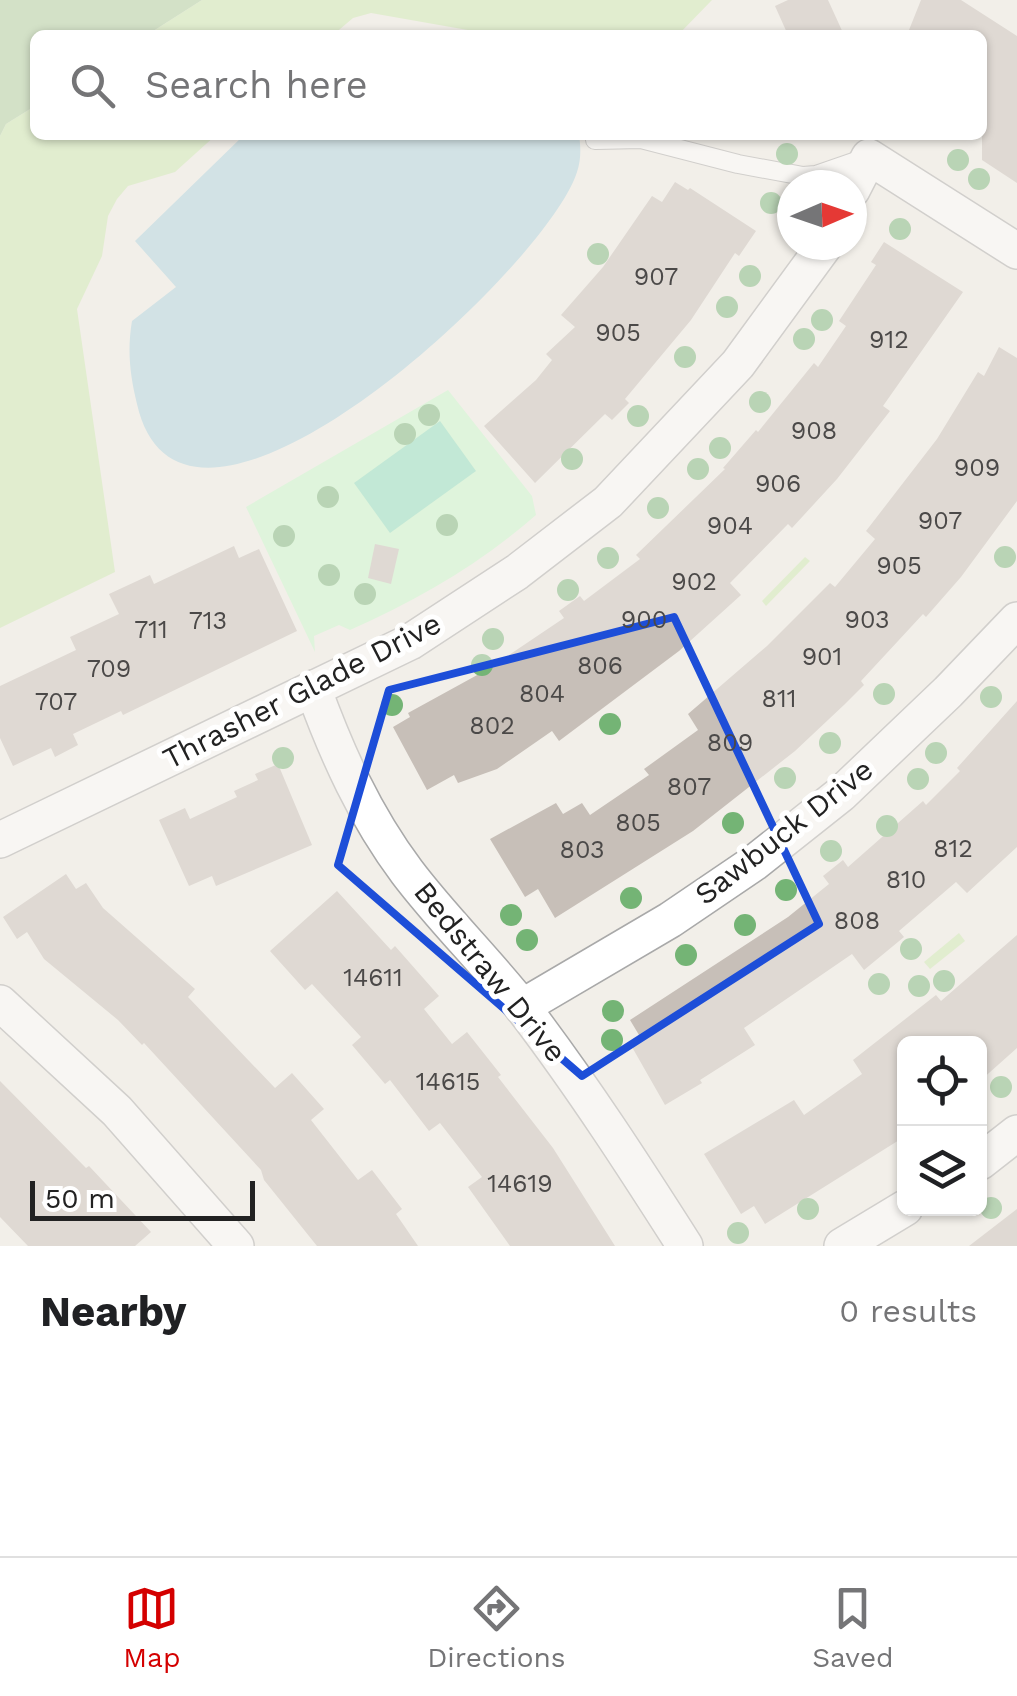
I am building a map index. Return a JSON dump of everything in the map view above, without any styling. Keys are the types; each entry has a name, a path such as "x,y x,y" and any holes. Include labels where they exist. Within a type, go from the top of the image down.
{"street":[{"path":"862,170 868,157 1017,251"},
{"name":"Thrasher Glade Drive","path":"0,840 410,642 517,572 608,502 738,364 814,260"},
{"name":"Sawbuck Drive","path":"522,1007 653,930 754,863 841,794 1017,620"},
{"name":"Bedstraw Drive","path":"313,688 332,741 362,804 405,870 522,1007 582,1086 686,1246"},
{"path":"0,1003 117,1111 236,1246"},
{"path":"987,1157 1017,1134"},
{"path":"842,1246 897,1213"}],"lane":[{"path":"645,140 803,176 868,157"}],"highlighted area":[{"path":"674,617 819,924 582,1076 338,865 389,690"}],"green space":[{"path":"0,0 202,0 155,30 30,30 30,109 6,124 0,136"},
{"path":"202,0 712,0 683,30 468,30 371,13 353,18 339,30 155,30"},
{"path":"30,109 30,140 210,140 175,172 128,186 117,199 108,216 102,256 77,309 115,572 0,628 0,136 6,124"},
{"path":"448,390 532,496 536,515 493,549 424,593 350,630 339,625 314,636 315,652 246,507"},
{"path":"440,421 476,471 390,533 354,483"},
{"path":"805,557 810,561 766,606 762,601"},
{"path":"959,933 965,941 930,969 924,962"}],"water":[{"path":"239,140 579,140 577,172 551,218 502,277 437,341 363,400 289,445 221,467 168,456 137,404 130,363 132,321 176,287 135,241"}],"building":[{"path":"788,0 828,0 842,30 786,30 775,6"},
{"path":"921,0 961,0 1017,36 1017,183 982,160 982,140 987,140 987,30 909,30"},
{"path":"675,182 756,231 739,256 735,253 691,320 625,399 629,403 612,420 605,414 535,483 484,426 536,380 552,360 546,354 575,327 561,315 603,267 652,196 662,202"},
{"path":"884,242 963,292 883,406 890,411 837,479 792,528 788,524 730,583 741,595 679,651 559,741 552,731 497,769 458,783 454,775 427,790 393,727 410,717 408,713 510,657 564,618 559,611 580,596 584,601 640,559 636,555 725,469 814,363 818,367 846,326 839,321 876,265 871,262"},
{"path":"999,347 1017,358 1017,501 961,577 861,681 864,685 845,704 795,751 693,831 555,918 538,889 525,897 490,839 556,803 563,814 582,803 590,815 649,775 644,769 698,730 688,714 767,646 830,583 835,587 875,539 866,531 937,439 978,372 984,376"},
{"path":"375,544 399,549 391,584 368,578"},
{"path":"234,546 239,558 259,549 297,631 123,715 121,711 73,734 78,745 55,757 51,748 13,766 0,738 0,686 76,650 70,637 119,614 109,594 150,575 154,584"},
{"path":"1017,701 1017,847 967,893 956,882 899,931 904,937 864,970 852,954 744,1028 755,1045 665,1105 632,1047 642,1040 630,1020 788,917 829,884 823,876 843,860 848,867 923,801 926,805 960,771 957,768"},
{"path":"278,764 312,845 216,886 212,876 189,886 159,820 185,808 190,819 237,797 234,791 258,780 255,774"},
{"path":"66,874 76,889 86,883 103,908 195,989 188,997 275,1088 292,1073 324,1109 311,1120 358,1180 372,1170 402,1209 396,1214 418,1246 317,1246 264,1180 261,1170 144,1043 44,959 27,932 17,939 3,917"},
{"path":"337,891 391,950 395,946 439,996 424,1009 452,1044 467,1032 501,1075 498,1077 553,1148 615,1246 510,1246 468,1187 482,1177 440,1123 429,1131 390,1080 385,1084 352,1045 361,1037 312,984 305,990 270,951"},
{"path":"1017,935 1017,1048 987,1075 987,1036 897,1036 897,1141 765,1224 754,1206 741,1214 704,1154 794,1100 804,1115 862,1074 853,1060 936,995 941,1001"},
{"path":"0,1081 151,1232 135,1246 28,1246 0,1217"},
{"path":"1017,1209 1017,1246 969,1246"}]}
